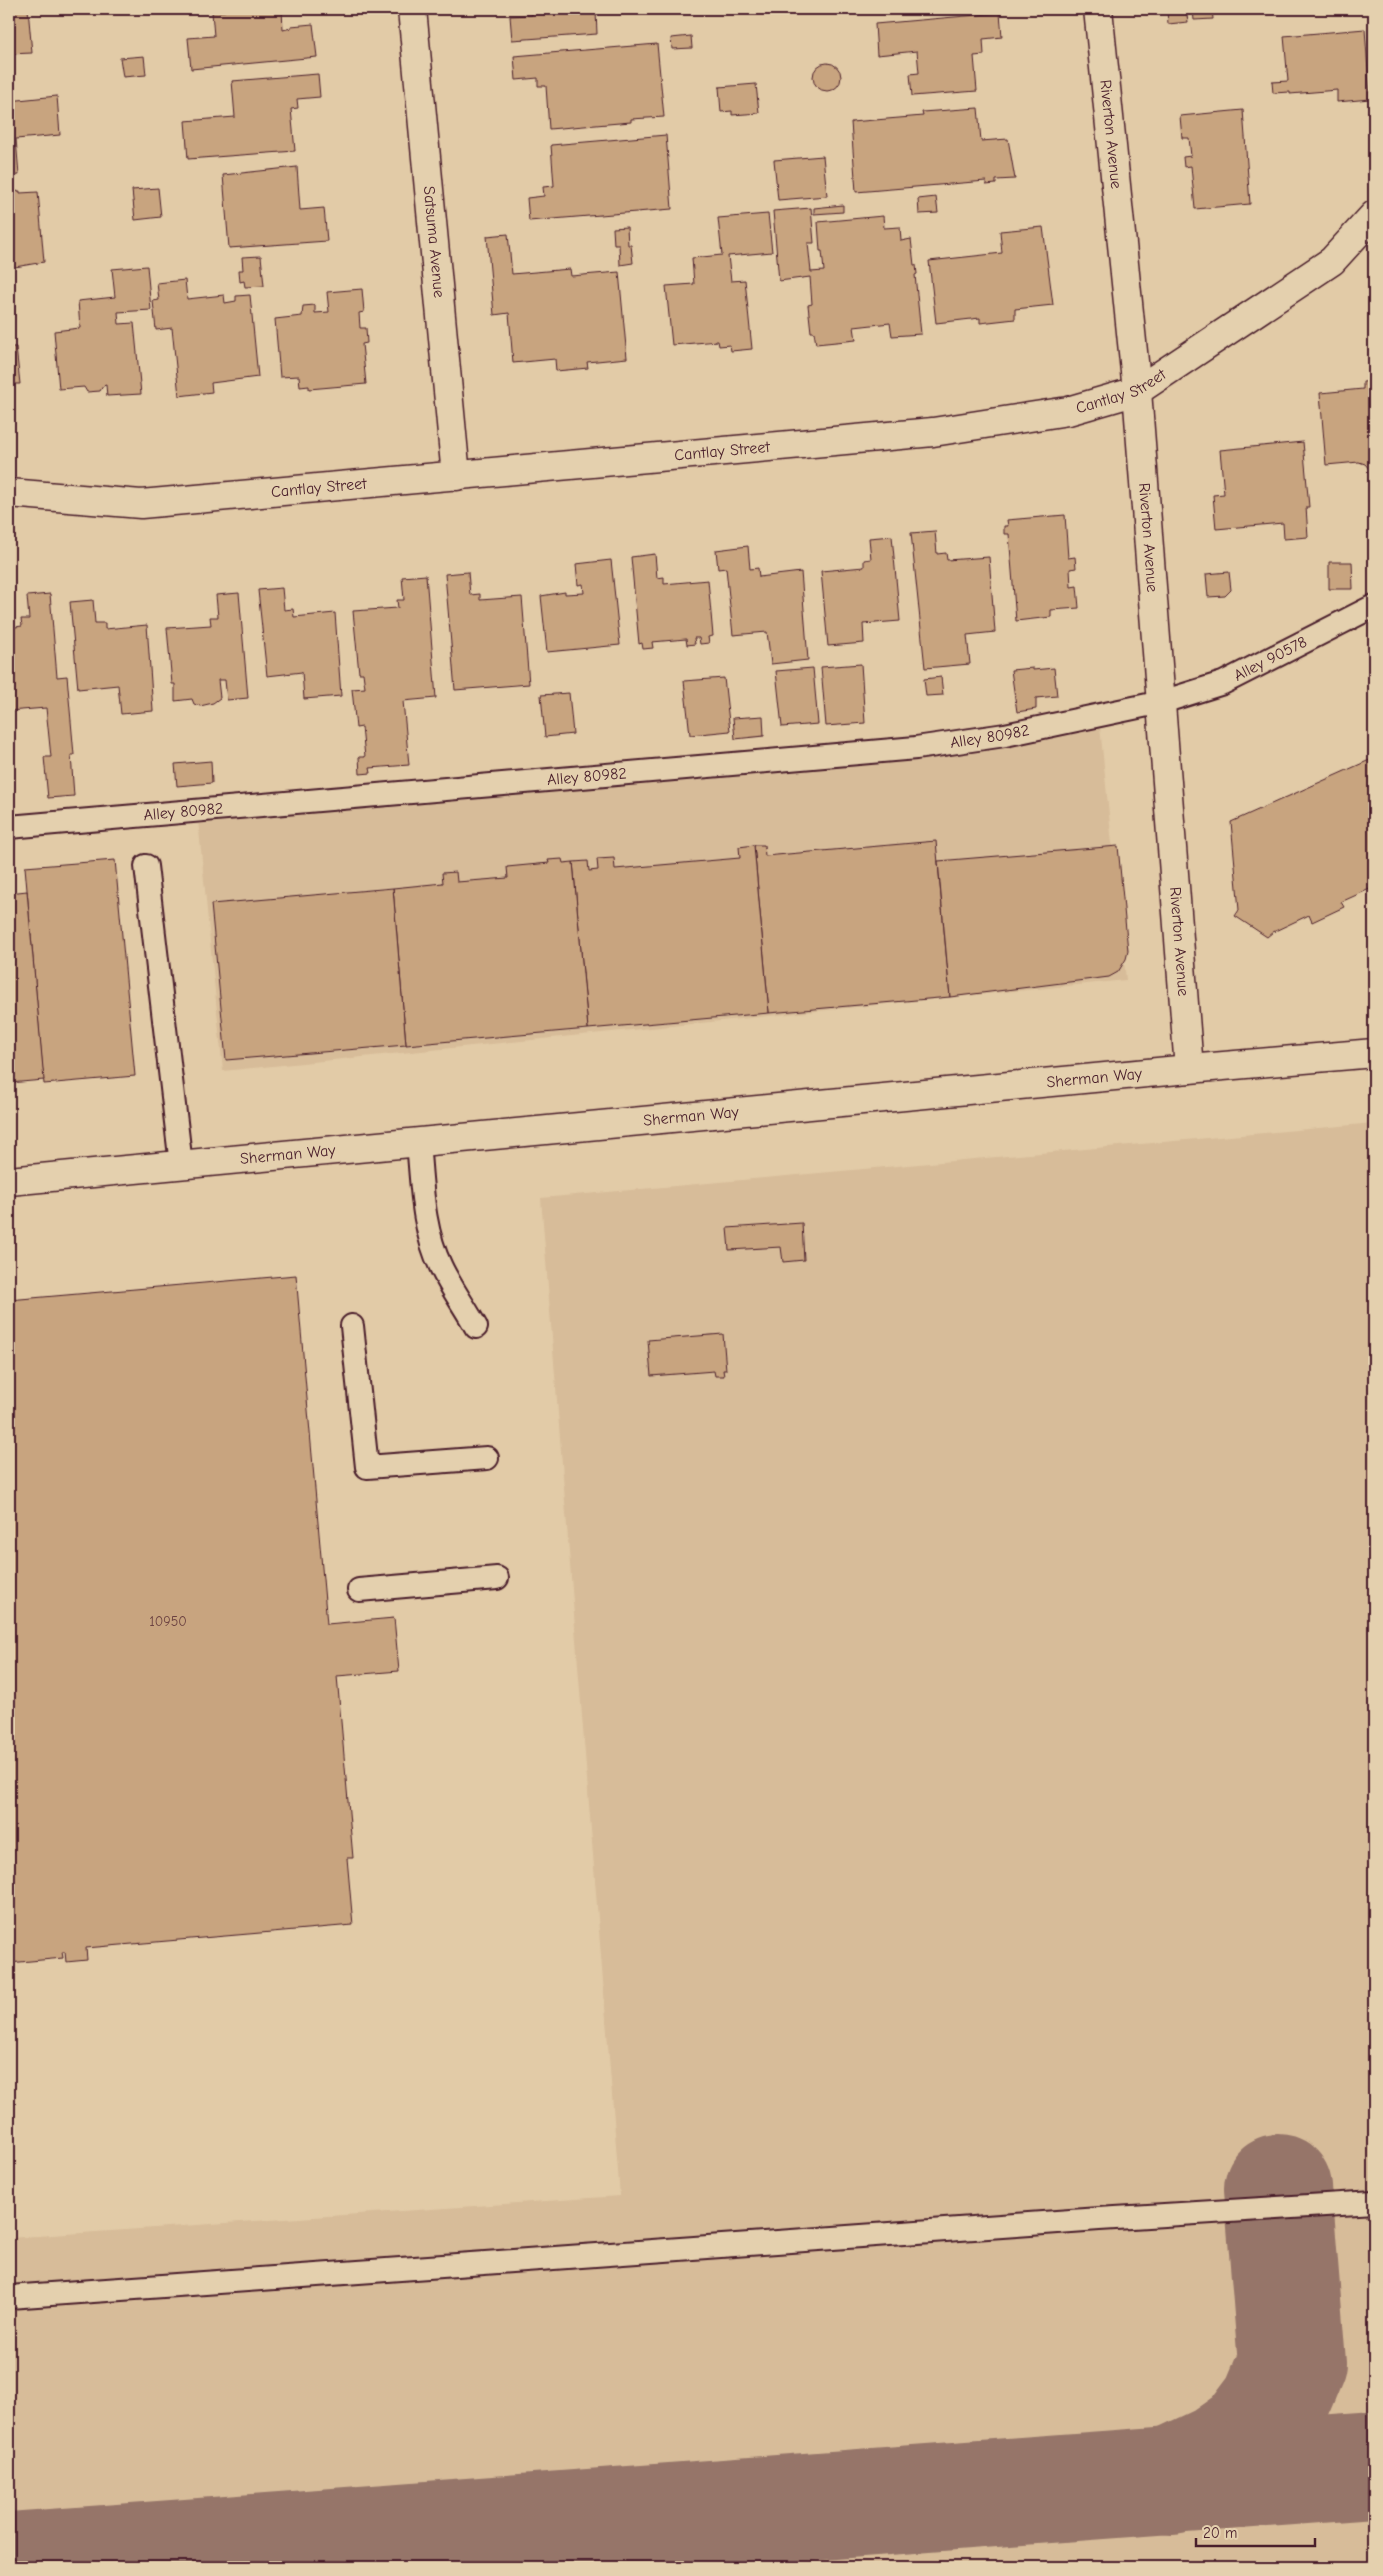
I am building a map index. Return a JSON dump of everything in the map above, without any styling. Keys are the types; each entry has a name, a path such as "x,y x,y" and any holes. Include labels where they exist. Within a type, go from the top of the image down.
{"street":[{"name":"Satsuma Avenue","path":"412,9 456,476"},
{"name":"Riverton Avenue","path":"1098,9 1137,391 1189,1069"},
{"name":"Cantlay Street","path":"9,493 141,504 932,432 1068,411 1137,391 1332,261 1374,215"},
{"name":"Sherman Way","path":"9,1181 1374,1053"}],"lane":[{"name":"Alley 90578","path":"1162,702 1223,683 1374,606"},
{"name":"Alley 80982","path":"9,827 916,748 1005,735 1162,702"},
{"path":"146,866 181,1165"},
{"path":"418,1142 424,1216 440,1266 476,1327"},
{"path":"352,1326 367,1467 487,1458"},
{"path":"359,1590 497,1578"},
{"path":"9,2296 1099,2218 1374,2202"}],"shaded area":[{"path":"1100,727 1126,980 223,1071 198,820 919,758"},
{"path":"1374,1123 1374,2567 9,2567 9,2238 620,2196 541,1198"}],"building":[{"path":"28,9 32,53 9,54 9,11"},
{"path":"225,9 282,9 283,30 291,28 291,26 313,24 317,57 191,69 188,38 214,36 212,12 225,11"},
{"path":"532,9 600,9 596,11 597,34 512,40 510,16 532,15"},
{"path":"758,9 778,9 778,12 759,14"},
{"path":"1186,9 1188,22 1168,24 1167,10"},
{"path":"1190,9 1212,9 1213,19 1194,20 1193,10"},
{"path":"1000,13 1002,37 983,39 984,55 974,56 977,91 912,96 910,74 919,73 917,51 877,55 875,24"},
{"path":"1365,29 1370,99 1337,102 1337,90 1290,94 1290,92 1273,93 1272,82 1288,81 1284,36"},
{"path":"691,36 692,48 672,49 671,38"},
{"path":"657,44 664,117 631,119 631,122 549,129 546,86 538,86 538,78 516,80 514,56"},
{"path":"144,56 146,75 123,77 120,58"},
{"path":"9,58 11,85 9,85"},
{"path":"827,63 837,67 841,77 837,87 827,91 817,87 813,77 817,67"},
{"path":"318,74 320,97 297,99 298,108 291,109 295,151 188,159 185,121 235,117 232,81"},
{"path":"756,84 759,113 732,115 732,111 721,112 719,87"},
{"path":"57,96 60,135 16,139 19,175 9,176 9,101"},
{"path":"978,108 981,141 1008,139 1015,179 996,180 996,184 986,185 986,181 856,192 851,122 923,116 922,112"},
{"path":"1243,110 1250,204 1195,209 1191,166 1184,167 1183,157 1191,156 1189,138 1182,138 1180,116"},
{"path":"666,135 672,209 529,221 527,198 544,196 543,187 554,186 551,145"},
{"path":"823,156 827,196 778,200 774,160"},
{"path":"297,167 300,210 324,208 327,241 229,248 223,175"},
{"path":"158,188 161,217 135,220 132,190"},
{"path":"20,191 20,193 38,192 44,262 9,268 9,192"},
{"path":"936,197 938,213 919,214 918,199"},
{"path":"843,205 843,212 814,214 814,208"},
{"path":"811,208 814,243 808,243 811,272 824,271 822,251 820,251 818,222 883,216 884,228 900,227 901,241 911,239 917,274 915,275 921,334 892,336 890,323 854,327 856,340 816,344 814,332 811,332 808,305 812,304 810,277 779,281 773,211"},
{"path":"768,214 772,252 728,256 731,281 745,280 752,349 731,351 730,345 719,346 718,341 672,345 666,286 694,284 692,258 722,255 718,218"},
{"path":"627,227 628,245 631,245 633,263 620,265 619,245 614,245 613,228"},
{"path":"1043,227 1053,305 1015,309 1015,319 980,323 980,318 936,323 929,261 1002,253 1000,231"},
{"path":"508,234 512,274 570,269 571,276 619,272 627,358 587,362 588,368 556,371 555,359 513,363 509,313 494,315 487,236"},
{"path":"261,256 264,286 245,287 244,281 240,282 239,270 243,270 242,257"},
{"path":"147,266 151,310 118,312 119,324 134,323 141,394 107,396 106,385 100,391 87,392 84,387 59,389 54,331 80,328 78,301 115,297 112,269"},
{"path":"185,280 187,299 224,295 225,303 236,301 236,296 250,295 258,377 211,383 212,392 179,396 172,328 156,330 153,301 159,300 157,283"},
{"path":"362,289 364,312 359,313 360,328 366,328 367,343 362,344 366,384 309,389 309,386 300,387 299,376 280,377 275,319 302,316 303,306 315,305 315,313 329,312 327,292"},
{"path":"9,347 16,347 20,384 9,384"},
{"path":"1374,381 1374,489 1371,489 1370,470 1365,464 1359,462 1326,465 1320,393 1363,389 1363,382"},
{"path":"1303,442 1309,507 1306,507 1308,537 1284,539 1283,523 1216,529 1213,495 1224,494 1220,450"},
{"path":"1065,515 1068,558 1075,557 1076,568 1070,569 1071,587 1077,586 1079,608 1051,610 1051,617 1016,621 1009,534 1004,534 1004,526 1008,526 1007,520"},
{"path":"935,531 937,554 946,553 947,560 989,557 995,632 967,635 970,664 925,668 911,533"},
{"path":"892,536 900,621 863,624 864,643 828,646 821,571 864,567 864,560 871,559 869,538"},
{"path":"748,546 750,569 758,568 759,577 801,572 808,660 771,664 767,632 733,635 726,568 718,569 716,550"},
{"path":"655,554 657,578 664,577 664,584 708,580 713,636 708,637 709,643 700,644 699,638 694,638 695,644 687,645 686,639 652,642 653,648 643,649 642,643 639,644 631,557"},
{"path":"611,560 620,645 547,652 541,596 565,592 565,594 584,593 583,584 578,585 576,564"},
{"path":"1329,562 1352,562 1353,589 1329,589"},
{"path":"468,572 470,595 480,594 480,600 522,597 529,684 455,690 445,574"},
{"path":"1229,572 1231,590 1225,596 1208,597 1206,574"},
{"path":"426,575 436,698 403,701 409,765 370,768 371,773 360,774 359,757 365,757 362,727 356,728 352,689 365,688 363,673 359,673 353,611 398,608 397,600 404,600 402,577"},
{"path":"282,588 284,610 293,609 294,617 335,613 341,696 304,699 302,672 267,676 258,590"},
{"path":"239,593 248,698 227,700 225,680 218,680 220,698 213,703 200,706 194,704 192,699 175,701 175,684 172,684 167,628 211,625 210,617 218,617 216,595"},
{"path":"50,594 57,677 67,676 74,755 71,755 74,796 48,798 44,757 51,757 46,708 9,711 9,628 22,626 21,619 29,619 27,596"},
{"path":"93,600 95,623 105,623 105,629 147,625 153,711 121,714 118,685 78,689 70,602"},
{"path":"861,664 865,723 826,726 821,667"},
{"path":"813,668 818,724 782,727 776,671"},
{"path":"1033,668 1033,670 1054,668 1057,696 1036,698 1036,709 1017,712 1011,670"},
{"path":"941,677 943,695 926,696 924,679"},
{"path":"724,678 730,731 690,735 684,681"},
{"path":"569,693 573,734 545,737 541,695"},
{"path":"763,716 764,736 735,739 733,718"},
{"path":"1374,758 1374,887 1341,902 1344,907 1312,922 1309,915 1273,932 1267,937 1235,916 1239,910 1231,822"},
{"path":"211,761 212,783 177,786 175,764"},
{"path":"936,841 950,997 769,1013 754,845 764,845 765,856"},
{"path":"754,845 769,1013 588,1029 573,862 588,861 589,871 598,870 597,859 614,858 615,869 740,858 739,847"},
{"path":"1118,846 1128,951 1126,959 1118,972 1109,977 950,997 938,861"},
{"path":"562,859 563,863 573,862 588,1029 406,1045 393,888 443,883 442,873 456,872 457,882 508,878 507,867 549,863 548,860"},
{"path":"115,860 135,1076 44,1084 25,867"},
{"path":"393,888 406,1045 226,1060 211,904"},
{"path":"27,891 44,1080 9,1083 9,893"},
{"path":"802,1223 804,1260 783,1262 781,1247 729,1250 727,1228"},
{"path":"296,1275 327,1624 394,1618 399,1671 337,1676 353,1858 347,1858 353,1925 86,1948 87,1960 66,1962 65,1952 62,1952 63,1958 9,1963 9,1300"},
{"path":"723,1334 726,1370 723,1370 724,1376 715,1376 714,1371 651,1376 648,1340"}],"taxiway":[{"path":"1171,2481 1220,2458 1251,2436 1275,2404 1292,2363 1278,2188"},
{"path":"9,2566 1374,2465"}]}
